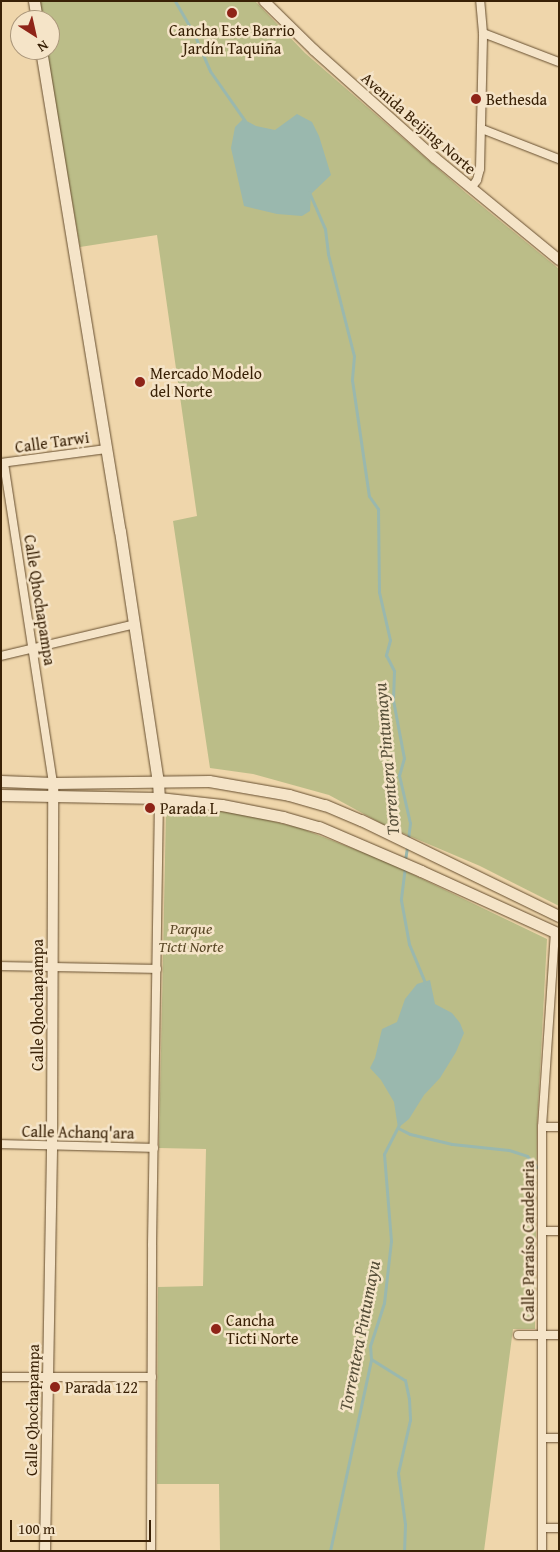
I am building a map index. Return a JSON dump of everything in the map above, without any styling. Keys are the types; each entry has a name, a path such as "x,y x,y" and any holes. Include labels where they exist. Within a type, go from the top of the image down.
{"main road":[{"path":"43,60 135,624 158,781 158,798"},
{"path":"1,780 53,783 209,781 289,795 325,805 559,916"},
{"path":"1,795 158,798 222,805 283,817 319,827 557,933"}],"street":[{"name":"Avenida Beijing Norte","path":"264,1 314,50 470,188 559,260"},
{"path":"470,188 477,180 480,169 483,33 480,1"},
{"path":"483,33 559,62"},
{"path":"482,129 559,159"},
{"name":"Calle Tarwi","path":"2,463 106,449"},
{"name":"Calle Qhochapampa","path":"2,463 53,783 52,1147 45,1551"},
{"path":"1,656 33,650 135,624"},
{"path":"151,1551 158,798"},
{"name":"Calle Paraíso Candelaria","path":"542,1551 542,1127 557,933"},
{"path":"1,966 157,968"},
{"path":"542,1127 559,1127"},
{"name":"Calle Achanq'ara","path":"1,1144 52,1147 154,1148"},
{"path":"542,1231 559,1231"},
{"path":"518,1335 559,1335"},
{"path":"1,1377 152,1377"},
{"path":"542,1438 559,1438"},
{"path":"542,1528 559,1528"}],"green space":[{"path":"37,1 255,1 305,53 466,193 559,269 559,906 480,866 386,826 329,795 253,774 210,768 173,521 197,516 157,235 80,247 48,60 60,60 60,10 38,10"},
{"name":"Parque Ticti Norte","path":"170,807 239,813 300,828 385,861 547,939 537,1127 535,1329 513,1329 484,1551 220,1551 219,1484 157,1484 158,1287 203,1286 206,1149 159,1148 166,810"}],"water":[{"path":"297,114 312,122 319,136 331,175 311,194 310,211 302,216 277,214 244,206 231,148 235,127 243,119 256,126 275,130"},
{"path":"430,980 435,1004 452,1013 460,1023 464,1033 456,1052 440,1078 424,1095 409,1119 398,1128 394,1102 381,1080 370,1068 375,1058 382,1029 397,1022 405,999 417,984"}],"waterway":[{"name":"Torrentera Pintumayu","path":"175,1 194,34 210,71 245,121"},
{"name":"Torrentera Pintumayu","path":"309,192 325,229 328,254 354,356 352,380 369,496 378,509 379,592 390,640 386,655 394,671 393,700 404,758 399,775 410,823 408,840"},
{"name":"Torrentera Pintumayu","path":"405,860 407,847"},
{"name":"Torrentera Pintumayu","path":"405,866 401,900 409,944 426,985"},
{"name":"Torrentera Pintumayu","path":"330,1551 371,1359 370,1346 384,1303 391,1241 384,1154 399,1125"},
{"path":"398,1128 410,1134 452,1144 509,1150 527,1156 537,1167"},
{"path":"371,1359 405,1380 409,1399 410,1420 398,1473 405,1524 404,1551"}],"place":[{"name":"Cancha Este Barrio Jardín Taquiña","path":"232,13"},
{"name":"Bethesda","path":"476,99"},
{"name":"Mercado Modelo del Norte","path":"140,382"},
{"name":"Parada L","path":"150,808"},
{"name":"Cancha Ticti Norte","path":"216,1329"},
{"name":"Parada 122","path":"55,1387"}]}
